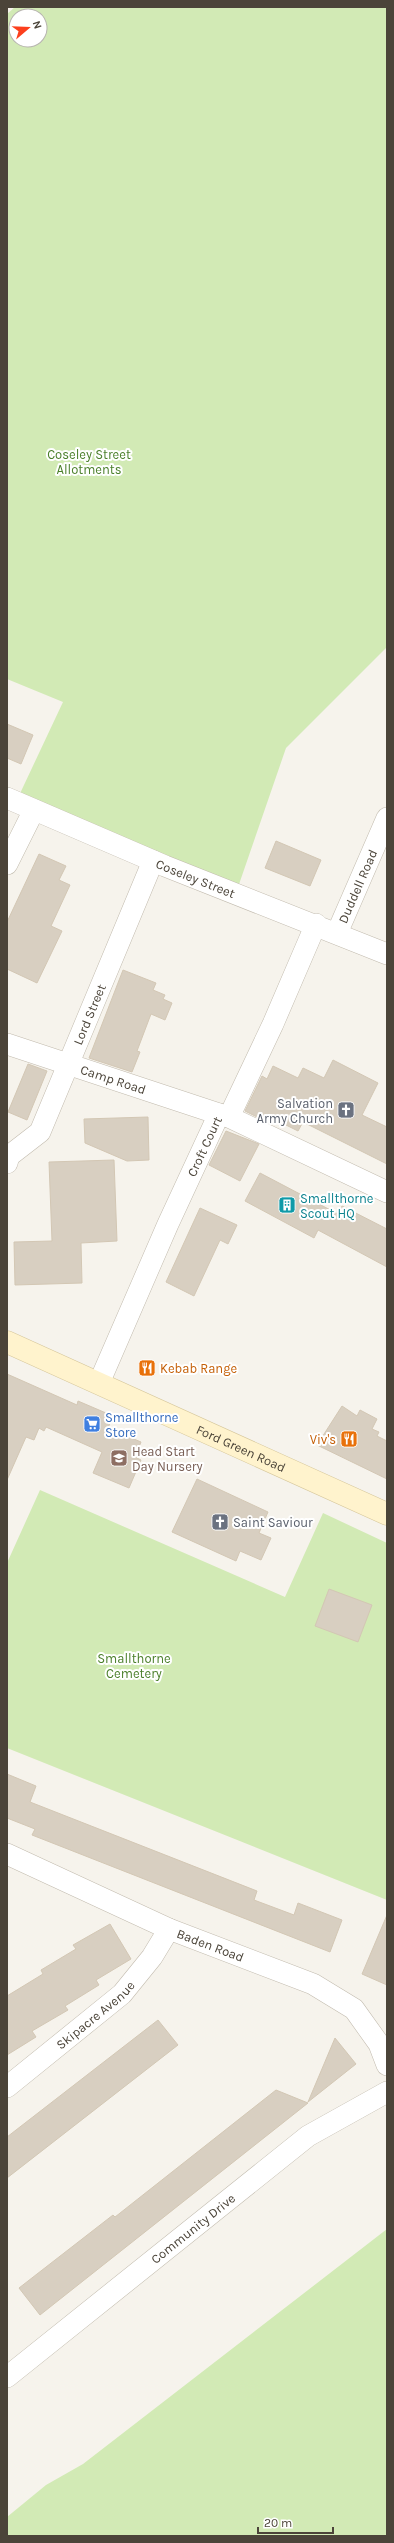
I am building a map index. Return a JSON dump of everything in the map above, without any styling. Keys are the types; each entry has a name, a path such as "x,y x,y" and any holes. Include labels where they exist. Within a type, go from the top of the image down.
{"main road":[{"name":"Ford Green Road","path":"7,1342 387,1514"}],"street":[{"name":"Coseley Street","path":"7,798 153,861 316,924 387,954"},
{"path":"7,864 34,810"},
{"name":"Duddell Road","path":"337,933 387,818"},
{"name":"Lord Street","path":"8,1158 40,1132 153,861"},
{"name":"Croft Court","path":"99,1383 168,1224 273,1024 316,924"},
{"name":"Camp Road","path":"7,1044 67,1066 224,1115 387,1192"},
{"name":"Baden Road","path":"7,1854 169,1929 313,1984 354,2009 379,2044 387,2065"},
{"name":"Skipacre Avenue","path":"7,2087 122,1994 152,1958 169,1929"},
{"name":"Community Drive","path":"7,2377 308,2136 387,2092"}],"green space":[{"name":"Coseley Street Allotments","path":"15,7 387,7 387,647 286,748 236,893 16,802 63,702 7,679 7,14 8,13 8,48 48,48 48,8 14,8"},
{"name":"Smallthorne Cemetery","path":"40,1490 285,1597 323,1513 387,1543 387,1900 7,1748 7,1563"},
{"path":"387,2229 387,2536 7,2536 7,2517 46,2485 83,2464"}],"building":[{"path":"7,724 33,735 21,764 7,758"},
{"path":"276,841 321,860 310,886 265,868"},
{"path":"39,854 66,866 59,880 70,885 51,926 62,931 37,983 7,969 7,922"},
{"path":"123,970 156,983 153,990 165,995 163,999 172,1003 165,1020 151,1014 137,1051 140,1052 132,1072 89,1058"},
{"path":"333,1060 378,1083 362,1115 387,1127 387,1164 303,1122 298,1131 272,1118 269,1123 245,1111 262,1076 267,1079 273,1066 298,1078 303,1068 324,1078"},
{"path":"28,1064 47,1071 27,1120 8,1112"},
{"path":"148,1117 149,1160 127,1161 85,1143 84,1119"},
{"path":"226,1131 259,1144 240,1181 209,1165"},
{"path":"114,1160 117,1241 81,1243 82,1283 15,1285 14,1242 52,1241 49,1162"},
{"path":"260,1173 338,1214 342,1206 387,1229 387,1267 318,1230 314,1238 245,1201"},
{"path":"200,1208 237,1225 228,1244 220,1240 194,1296 166,1282"},
{"path":"7,1374 77,1405 78,1401 113,1416 108,1428 141,1442 135,1457 141,1460 129,1488 93,1473 102,1452 46,1427 44,1431 39,1428 34,1440 26,1437 7,1480"},
{"path":"342,1406 357,1416 360,1410 377,1419 372,1429 379,1432 377,1436 387,1441 387,1479 317,1445"},
{"name":"Saint Saviour","path":"197,1479 268,1512 259,1533 271,1538 261,1560 240,1551 236,1561 172,1532"},
{"path":"329,1589 372,1605 358,1642 315,1626"},
{"path":"7,1774 36,1786 30,1802 257,1891 254,1900 294,1915 298,1903 342,1920 330,1952 32,1835 35,1829 7,1818"},
{"path":"387,1915 387,1985 362,1974"},
{"path":"110,1924 131,1959 96,1980 99,1985 65,2006 68,2010 32,2031 36,2037 7,2055 7,1996 43,1974 41,1970 76,1949 73,1945"},
{"path":"158,2020 178,2045 7,2178 7,2137"},
{"path":"335,2038 356,2064 308,2102"},
{"path":"276,2090 308,2103 40,2315 19,2288 113,2215 115,2217"}],"place":[{"name":"Salvation Army Church","path":"346,1110"},
{"name":"Smallthorne Scout HQ","path":"287,1205"},
{"name":"Kebab Range","path":"147,1368"},
{"name":"Smallthorne Store","path":"92,1424"},
{"name":"Viv's","path":"349,1439"},
{"name":"Head Start Day Nursery","path":"119,1458"},
{"name":"Saint Saviour","path":"220,1522"}]}
